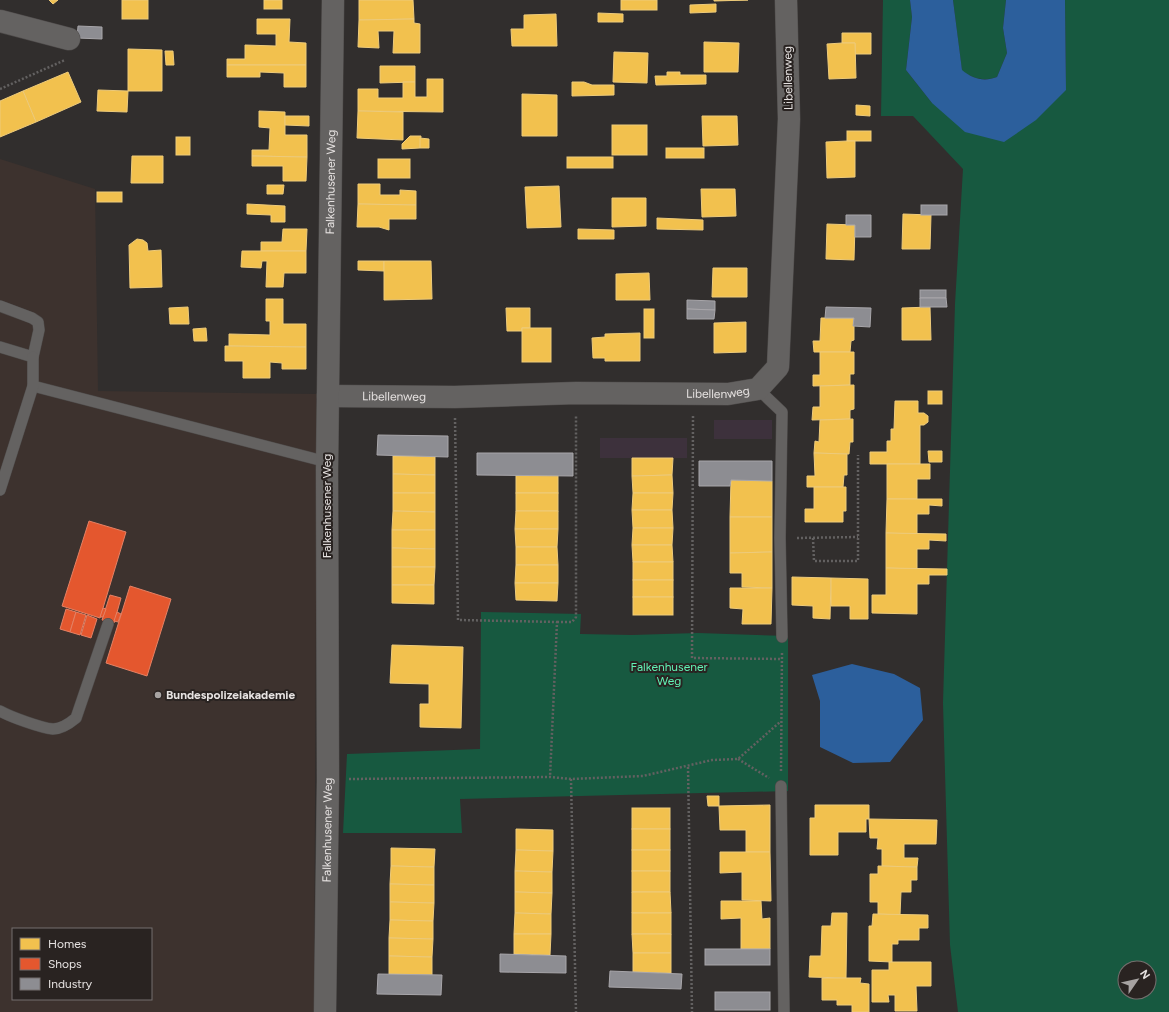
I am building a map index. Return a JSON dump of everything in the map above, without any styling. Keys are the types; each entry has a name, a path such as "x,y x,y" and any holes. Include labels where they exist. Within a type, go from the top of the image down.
{"street":[{"name":"Falkenhusener Weg","path":"325,1012 328,780 327,462 333,0"},
{"name":"Libellenweg","path":"328,396 455,397 576,393 693,395 728,394 758,389 778,367 789,119 786,0"},
{"path":"0,21 69,39"}],"lane":[{"path":"0,306 32,318 38,322 39,330 33,357 32,386 0,490"},
{"path":"0,347 33,357"},
{"path":"32,386 327,462"},
{"path":"758,389 782,412 780,538 782,637"},
{"path":"0,711 10,716 54,729 67,724 76,718 108,624"},
{"path":"781,786 784,1012"}],"path":[{"path":"0,89 64,62 69,39"},
{"path":"455,397 458,620 572,622 576,617 576,393"},
{"path":"693,395 692,658 782,659"},
{"path":"813,538 814,561 858,561 858,455"},
{"path":"780,538 858,537"},
{"path":"550,777 557,622"},
{"path":"781,786 780,722 782,637"},
{"path":"738,759 780,722"},
{"path":"328,780 550,777 571,779 643,776 688,767 712,760 738,759 781,786"},
{"path":"688,767 692,1012"},
{"path":"571,779 576,1012"}],"shaded area":[{"name":"Bundespolizeiakademie","path":"0,159 95,189 98,391 317,394 314,1012 0,1012"},
{"path":"714,420 772,420 772,439 714,439"},
{"path":"600,438 687,438 687,458 600,458"}],"green space":[{"path":"883,0 910,0 912,17 906,70 932,103 1066,90 1065,0 1169,0 1169,1012 958,1012 950,945 943,703 955,304 963,169 913,116 881,116"},
{"path":"953,0 1006,0 1003,28 1007,53 997,77 983,79 970,76 962,71"},
{"path":"481,612 581,614 580,634 632,635 698,633 788,636 788,791 460,799 462,833 343,833 347,754 480,749"}],"water":[{"path":"910,0 953,0 962,70 970,76 979,79 992,79 997,77 1007,53 1003,28 1006,0 1065,0 1066,90 1036,120 1004,142 965,132 932,103 906,70 912,17"},
{"path":"852,664 894,674 920,688 923,720 890,762 853,763 820,747 820,701 812,675"}],"building: Homes":[{"path":"49,0 58,0 53,4"},
{"path":"122,0 148,0 148,19 122,19"},
{"path":"264,0 282,0 282,9 264,9"},
{"path":"359,0 413,0 414,19 359,20"},
{"path":"621,0 657,0 657,10 621,10"},
{"path":"714,0 748,0 714,1"},
{"path":"716,4 716,12 690,13 690,5"},
{"path":"598,13 623,14 623,22 598,22"},
{"path":"556,14 557,46 512,46 511,29 524,29 524,15"},
{"path":"257,19 290,19 289,42 306,43 306,65 227,65 227,59 245,59 245,45 276,46 276,34 257,34"},
{"path":"414,19 414,23 420,24 420,53 393,53 394,31 378,31 379,48 358,47 359,20"},
{"path":"842,33 871,33 871,54 855,54 855,43 842,43"},
{"path":"704,42 739,43 738,72 704,72"},
{"path":"855,43 856,78 829,79 827,44"},
{"path":"128,49 162,50 162,91 128,91"},
{"path":"165,51 173,51 174,65 166,65"},
{"path":"614,52 648,53 647,83 613,82"},
{"path":"227,65 306,65 306,87 284,87 284,73 260,72 260,77 227,77"},
{"path":"380,66 415,66 415,82 380,83"},
{"path":"68,72 81,102 36,122 23,91"},
{"path":"667,72 680,72 680,75 706,75 706,84 656,85 655,76 667,76"},
{"path":"427,79 443,79 443,112 358,111 358,89 378,89 378,98 403,98 403,82 415,82 415,97 427,97"},
{"path":"572,82 584,82 592,85 614,85 614,95 572,96"},
{"path":"98,90 128,91 127,112 97,111"},
{"path":"23,91 36,122 0,137 0,101"},
{"path":"522,94 557,95 557,136 522,136"},
{"path":"856,105 870,106 870,116 856,115"},
{"path":"259,111 285,112 285,135 307,135 307,157 252,156 252,150 269,150 270,128 259,127"},
{"path":"358,111 403,112 403,140 357,138"},
{"path":"285,116 309,116 309,126 285,125"},
{"path":"702,116 737,116 738,145 703,146"},
{"path":"612,125 647,125 647,155 612,155"},
{"path":"847,131 871,131 871,141 847,141"},
{"path":"410,136 421,136 420,148 402,149 402,144"},
{"path":"176,137 190,137 190,155 176,155"},
{"path":"420,138 429,139 429,148 420,148"},
{"path":"855,141 855,177 827,178 826,142"},
{"path":"666,148 704,148 704,158 666,158"},
{"path":"132,156 163,156 163,183 131,183"},
{"path":"252,156 307,157 306,181 283,181 283,166 252,166"},
{"path":"567,157 613,157 613,168 567,168"},
{"path":"378,159 410,159 410,178 378,178"},
{"path":"358,184 380,184 380,195 400,195 400,190 416,191 416,205 358,204"},
{"path":"267,185 284,185 283,194 267,194"},
{"path":"559,186 561,227 527,228 525,187"},
{"path":"701,189 735,189 736,216 702,217"},
{"path":"97,192 122,192 122,202 97,202"},
{"path":"612,198 646,198 646,226 612,227"},
{"path":"247,204 285,206 285,222 271,222 271,215 247,214"},
{"path":"358,204 416,205 416,219 389,219 389,230 379,227 357,227"},
{"path":"903,214 931,215 930,249 902,249"},
{"path":"657,218 703,220 703,230 657,229"},
{"path":"827,224 855,225 854,260 826,259"},
{"path":"283,229 307,229 306,251 261,251 261,242 282,242"},
{"path":"578,229 614,230 614,239 578,239"},
{"path":"137,239 143,240 147,243 148,251 161,250 162,287 130,288 129,245"},
{"path":"242,251 306,251 306,273 284,273 283,287 266,287 267,261 262,261 261,268 241,267"},
{"path":"358,261 384,261 384,271 358,270"},
{"path":"384,261 431,261 432,299 384,300"},
{"path":"713,268 747,268 747,297 712,297"},
{"path":"649,273 650,300 616,300 616,274"},
{"path":"266,299 283,299 283,324 306,324 306,347 229,346 229,334 270,335 270,321 266,321"},
{"path":"188,307 189,324 170,324 169,308"},
{"path":"930,307 931,340 902,340 902,308"},
{"path":"506,308 530,308 530,328 522,328 522,331 507,331"},
{"path":"644,309 654,309 654,338 644,338"},
{"path":"821,318 854,318 854,340 851,341 850,352 814,352 813,341 820,341"},
{"path":"746,322 746,352 714,353 714,323"},
{"path":"206,328 207,341 194,341 193,329"},
{"path":"522,328 551,328 551,362 522,362"},
{"path":"640,333 640,361 605,361 605,358 593,358 592,338 605,337 605,334"},
{"path":"225,346 306,347 306,369 282,369 282,363 270,362 270,378 243,378 243,361 225,361"},
{"path":"820,352 854,352 854,374 850,374 850,385 813,386 813,375 820,375"},
{"path":"854,385 854,409 850,410 850,419 812,420 813,407 820,407 820,386"},
{"path":"928,391 942,391 942,404 928,404"},
{"path":"895,401 918,401 918,413 924,413 928,416 928,422 924,425 920,425 920,464 870,464 870,452 887,452 887,441 891,441 891,429 894,429"},
{"path":"853,419 853,442 850,442 849,454 814,453 815,441 819,442 820,420"},
{"path":"928,451 942,451 942,462 929,462"},
{"path":"814,453 847,454 847,475 844,475 843,487 807,487 807,476 815,476"},
{"path":"393,456 435,456 435,475 393,474"},
{"path":"632,458 673,458 672,475 632,476"},
{"path":"887,464 930,464 930,479 917,479 917,499 887,499"},
{"path":"393,474 435,475 435,493 393,493"},
{"path":"516,475 558,475 558,493 516,493"},
{"path":"672,475 673,493 633,493 632,476"},
{"path":"731,480 772,481 772,517 730,517"},
{"path":"814,487 846,487 846,511 843,511 843,522 805,522 805,509 814,509"},
{"path":"393,493 435,493 435,512 393,511"},
{"path":"516,493 558,493 558,511 516,511"},
{"path":"633,493 673,493 672,510 632,510"},
{"path":"887,499 942,499 942,506 929,505 929,514 917,514 917,534 886,533"},
{"path":"632,510 672,510 673,528 633,528"},
{"path":"393,511 435,512 435,530 392,530"},
{"path":"516,511 558,511 558,529 515,529"},
{"path":"730,517 772,517 772,552 730,553"},
{"path":"633,528 673,528 672,545 632,545"},
{"path":"515,529 558,529 557,547 516,547"},
{"path":"392,530 435,530 435,549 392,548"},
{"path":"886,533 946,534 946,541 929,540 929,549 917,549 917,569 886,568"},
{"path":"632,545 672,545 673,562 633,562"},
{"path":"516,547 557,547 558,565 516,565"},
{"path":"392,548 435,549 435,567 392,567"},
{"path":"772,552 772,588 742,587 742,573 730,573 730,553"},
{"path":"633,562 673,562 673,580 633,580"},
{"path":"516,565 558,565 558,583 515,583"},
{"path":"392,567 435,567 434,585 392,585"},
{"path":"886,568 947,569 947,575 929,575 929,584 917,584 917,614 872,613 872,595 886,595"},
{"path":"792,577 831,578 830,619 813,618 813,606 792,605"},
{"path":"831,578 868,579 868,619 850,619 850,606 831,606"},
{"path":"633,580 673,580 673,597 633,597"},
{"path":"515,583 558,583 557,601 516,600"},
{"path":"392,585 434,585 434,604 392,603"},
{"path":"730,588 772,588 771,624 742,624 743,609 730,608"},
{"path":"633,597 673,597 673,615 633,615"},
{"path":"392,645 463,647 461,728 420,727 420,704 429,704 429,684 390,683"},
{"path":"707,796 719,796 719,806 708,806"},
{"path":"770,805 770,852 746,852 746,830 720,830 719,806"},
{"path":"815,805 869,805 869,819 866,819 866,832 838,832 838,855 810,855 810,818 815,818"},
{"path":"632,808 670,808 670,829 632,829"},
{"path":"869,819 937,820 936,844 904,844 904,858 918,858 917,867 882,866 882,849 877,849 878,838 870,838"},
{"path":"516,829 553,830 553,851 516,850"},
{"path":"632,829 670,829 670,850 632,850"},
{"path":"391,848 435,849 434,867 391,866"},
{"path":"516,850 553,851 552,872 515,871"},
{"path":"632,850 670,850 670,871 632,871"},
{"path":"720,852 770,852 771,901 742,900 742,872 720,873"},
{"path":"391,866 434,867 434,885 390,884"},
{"path":"878,866 917,867 917,880 911,880 911,892 901,892 900,915 878,914 878,902 870,902 870,874 878,874"},
{"path":"515,871 552,872 552,893 515,892"},
{"path":"632,871 670,871 670,892 632,892"},
{"path":"390,884 434,885 434,903 390,902"},
{"path":"515,892 552,893 551,914 515,913"},
{"path":"632,892 670,892 671,913 632,913"},
{"path":"721,901 761,901 762,919 770,918 770,949 741,949 741,918 721,919"},
{"path":"390,902 434,903 433,921 390,920"},
{"path":"515,913 551,914 551,934 514,934"},
{"path":"632,913 671,913 671,934 632,934"},
{"path":"832,913 847,913 846,978 809,977 810,956 821,956 822,926 831,926"},
{"path":"873,914 928,915 928,928 919,928 919,940 898,940 898,944 892,944 892,962 869,961 869,926 872,926"},
{"path":"390,920 433,921 433,939 389,938"},
{"path":"514,934 551,934 550,955 514,954"},
{"path":"632,934 671,934 671,953 633,953"},
{"path":"389,938 433,939 432,957 389,956"},
{"path":"633,953 671,953 671,973 633,972"},
{"path":"389,956 432,957 432,975 389,974"},
{"path":"889,962 931,962 931,986 916,986 917,1011 895,1011 895,995 888,995 889,1002 872,1002 872,970 889,970"},
{"path":"822,978 861,978 860,983 869,984 869,1012 852,1012 852,1005 837,1005 837,1000 822,1000"}],"building: Shops":[{"path":"89,521 126,532 100,618 62,606"},
{"path":"130,586 171,599 147,676 106,663"},
{"path":"110,595 121,598 114,623 102,620"},
{"path":"103,608 106,609 103,617 100,617"},
{"path":"66,609 76,612 70,632 60,629"},
{"path":"76,612 86,615 80,635 70,632"},
{"path":"117,612 121,614 118,622 114,621"},
{"path":"87,615 97,619 91,638 81,635"}],"building: Industry":[{"path":"78,26 102,27 102,39 77,38"},
{"path":"921,205 947,205 947,215 921,215"},
{"path":"846,215 871,215 871,237 855,237 855,225 846,225"},
{"path":"920,290 946,290 946,298 920,298"},
{"path":"920,298 946,298 947,307 920,307"},
{"path":"687,300 715,301 715,310 687,309"},
{"path":"826,307 871,308 870,327 853,326 854,318 825,318"},
{"path":"687,309 715,310 714,319 687,319"},
{"path":"378,435 448,436 448,457 377,455"},
{"path":"477,453 573,453 573,476 477,475"},
{"path":"699,461 772,461 772,481 731,480 730,486 699,486"},
{"path":"705,949 770,949 770,965 705,965"},
{"path":"500,954 566,956 566,973 500,972"},
{"path":"610,971 682,974 681,989 609,987"},
{"path":"378,974 442,975 441,995 377,994"},
{"path":"715,992 770,992 770,1010 715,1010"}],"place":[{"name":"Bundespolizeiakademie","path":"158,695"}]}
